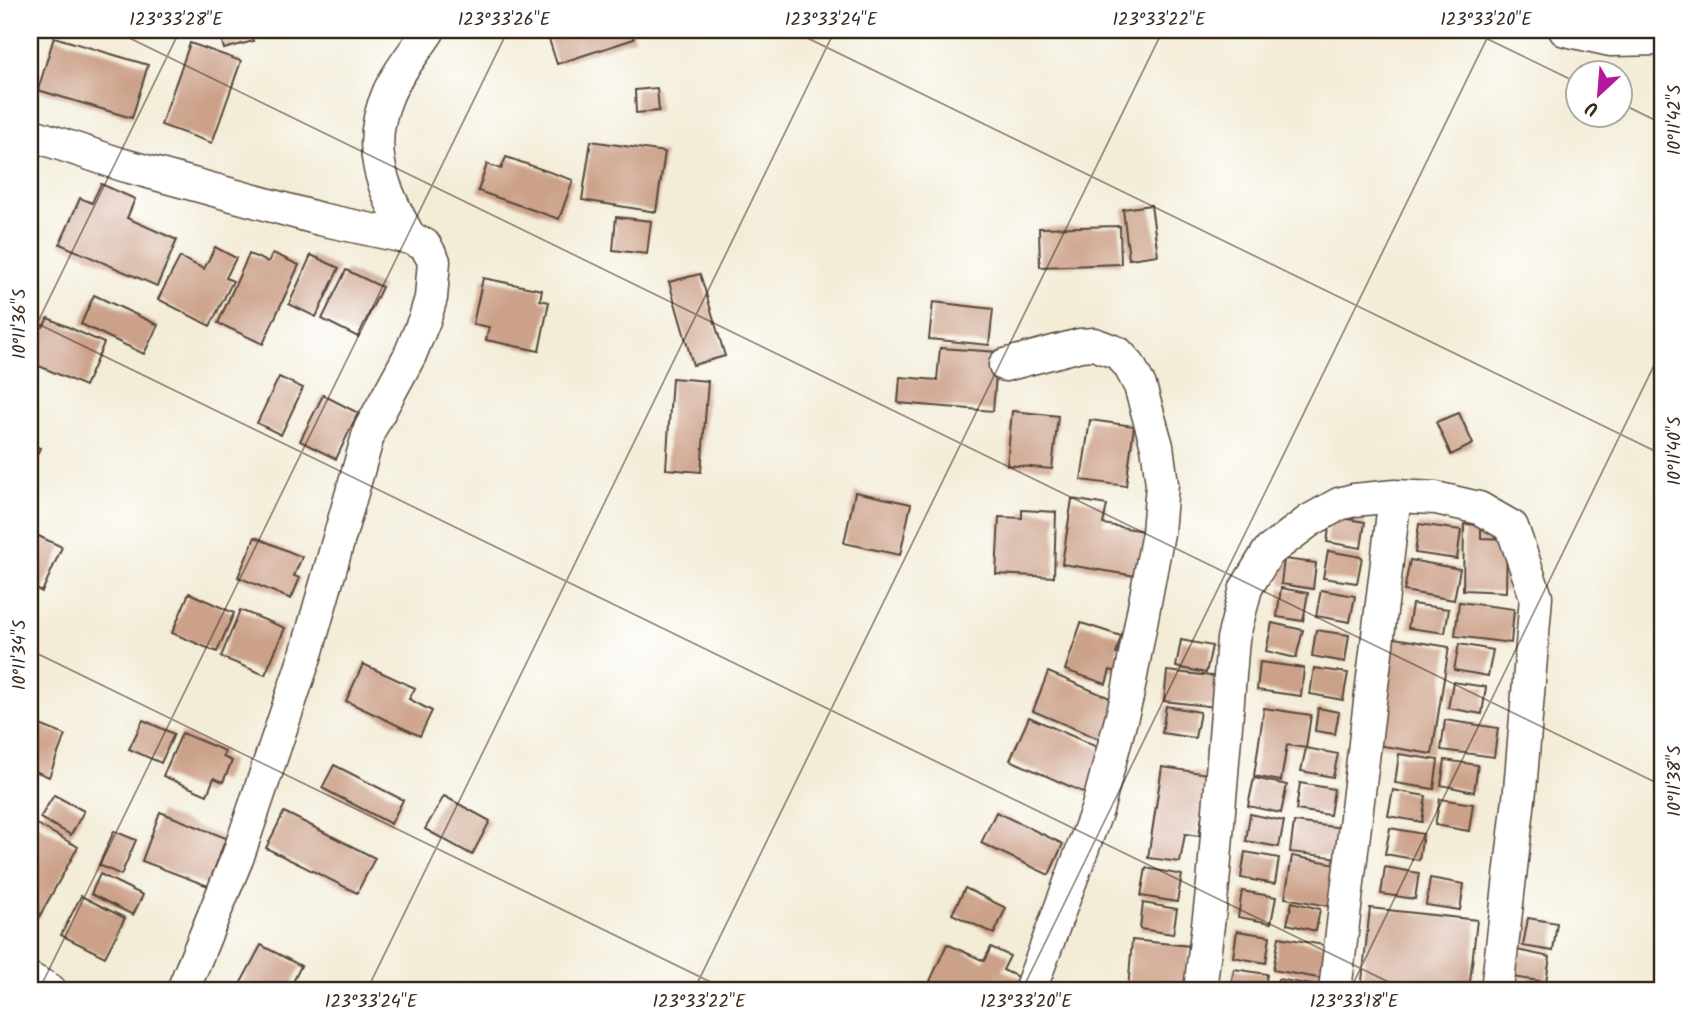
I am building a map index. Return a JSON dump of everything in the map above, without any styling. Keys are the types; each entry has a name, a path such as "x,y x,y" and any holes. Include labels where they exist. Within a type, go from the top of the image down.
{"street":[{"path":"410,238 389,198 375,146 378,124 388,92 429,30"},
{"path":"1565,30 1610,40 1663,39"},
{"path":"30,134 123,165 320,219 410,238 425,245 433,261 431,298 410,355 370,429 307,651 238,856 183,990"},
{"path":"1006,365 1080,345 1094,345 1118,354 1129,365 1147,408 1162,484 1156,547 1128,698 1097,810 1030,990"},
{"path":"1200,990 1213,884 1233,639 1246,588 1268,552 1309,521 1339,504 1395,496 1436,498 1479,508 1512,527 1536,597 1520,790 1497,990"},
{"path":"1335,990 1395,496"},
{"path":"30,979 50,990"}],"building":[{"path":"219,30 250,30 253,41 224,49"},
{"path":"546,30 632,30 634,39 557,64"},
{"path":"54,37 148,65 132,118 38,90"},
{"path":"190,43 241,61 212,143 161,125"},
{"path":"657,88 659,111 636,113 635,90"},
{"path":"591,141 665,152 656,212 582,200"},
{"path":"506,157 573,180 559,219 478,191 487,164 501,169"},
{"path":"101,184 135,199 127,218 177,240 157,286 60,244 80,198 92,203"},
{"path":"1151,205 1158,255 1129,259 1123,209"},
{"path":"616,217 651,221 647,254 613,250"},
{"path":"1120,226 1121,264 1040,267 1039,228"},
{"path":"215,247 236,258 226,278 233,281 210,326 158,299 180,257 204,269"},
{"path":"273,253 299,265 263,344 218,323 249,254 268,262"},
{"path":"311,255 339,268 316,317 289,304"},
{"path":"346,270 382,287 358,337 322,319"},
{"path":"700,274 725,356 693,365 669,282"},
{"path":"483,278 542,290 540,300 549,302 539,351 486,340 489,327 473,324"},
{"path":"94,295 158,325 144,354 81,324"},
{"path":"933,302 993,309 989,345 929,339"},
{"path":"48,318 104,343 85,386 30,362 30,331 34,323 43,327"},
{"path":"940,348 998,352 993,411 898,403 900,377 937,380"},
{"path":"279,377 303,388 281,435 257,423"},
{"path":"672,378 708,381 701,472 666,469"},
{"path":"323,395 358,413 336,459 300,441"},
{"path":"1012,411 1058,416 1052,469 1007,465"},
{"path":"1459,413 1473,444 1451,455 1436,422"},
{"path":"1090,420 1134,426 1126,486 1081,480"},
{"path":"30,444 40,448 30,470"},
{"path":"855,492 911,504 900,555 844,543"},
{"path":"1072,499 1107,505 1103,524 1155,533 1148,578 1062,564"},
{"path":"1022,510 1056,512 1054,577 996,574 999,517 1022,518"},
{"path":"1331,516 1365,522 1361,548 1327,542"},
{"path":"1419,524 1461,530 1457,559 1415,553"},
{"path":"1464,524 1481,525 1481,538 1507,539 1506,592 1463,590"},
{"path":"30,532 62,547 42,592 30,586"},
{"path":"255,537 302,557 294,576 300,578 291,599 238,577"},
{"path":"1328,551 1362,557 1357,583 1323,578"},
{"path":"1284,559 1316,563 1313,589 1281,584"},
{"path":"1410,560 1460,569 1454,600 1404,591"},
{"path":"1281,588 1308,593 1303,621 1277,617"},
{"path":"1321,590 1355,596 1350,622 1316,616"},
{"path":"189,593 234,613 217,652 172,633"},
{"path":"1459,602 1514,609 1511,643 1455,636"},
{"path":"1412,604 1449,609 1445,633 1408,628"},
{"path":"240,610 285,628 265,675 221,657"},
{"path":"1081,623 1121,636 1116,654 1124,657 1119,673 1110,670 1106,684 1065,670"},
{"path":"1272,623 1303,630 1296,658 1266,651"},
{"path":"1316,630 1349,635 1345,662 1312,656"},
{"path":"1394,638 1449,647 1432,754 1377,745"},
{"path":"1181,640 1212,646 1206,673 1176,667"},
{"path":"1459,644 1493,650 1488,676 1454,670"},
{"path":"1260,662 1304,668 1301,696 1257,690"},
{"path":"363,664 415,688 409,699 432,711 420,736 346,701"},
{"path":"1314,668 1348,673 1343,700 1310,694"},
{"path":"1167,671 1219,677 1216,707 1164,701"},
{"path":"1048,672 1122,703 1106,742 1033,711"},
{"path":"1453,682 1486,687 1482,714 1448,708"},
{"path":"1166,706 1200,712 1195,738 1162,733"},
{"path":"1264,708 1311,715 1306,748 1287,745 1281,781 1254,776"},
{"path":"1318,708 1339,712 1335,734 1315,731"},
{"path":"1029,717 1106,751 1087,794 1010,760"},
{"path":"143,720 174,734 161,763 129,749"},
{"path":"1445,720 1498,728 1494,757 1441,750"},
{"path":"30,721 65,735 49,777 30,769"},
{"path":"182,733 225,751 223,757 232,761 223,782 214,778 207,795 163,776"},
{"path":"1306,748 1338,754 1333,777 1301,771"},
{"path":"1399,754 1438,760 1434,789 1395,783"},
{"path":"1445,760 1478,765 1474,792 1441,785"},
{"path":"334,765 403,800 391,824 322,788"},
{"path":"1162,767 1208,774 1199,836 1185,834 1180,862 1148,858"},
{"path":"1254,778 1287,785 1281,813 1248,806"},
{"path":"1300,783 1334,789 1330,815 1296,810"},
{"path":"1393,790 1426,796 1422,822 1388,816"},
{"path":"54,795 84,811 71,835 40,818"},
{"path":"444,796 490,821 472,855 425,829"},
{"path":"1440,799 1473,804 1469,831 1435,825"},
{"path":"160,812 226,838 208,886 142,861"},
{"path":"284,812 375,858 357,893 266,848"},
{"path":"996,812 1063,844 1049,875 981,843"},
{"path":"1250,814 1284,821 1279,847 1246,841"},
{"path":"33,822 78,847 38,919 30,914 30,828"},
{"path":"1294,822 1351,829 1347,859 1290,852"},
{"path":"1390,828 1423,834 1419,860 1385,854"},
{"path":"114,831 136,840 121,875 99,865"},
{"path":"1245,852 1279,858 1275,884 1241,878"},
{"path":"1292,856 1342,865 1334,907 1285,898"},
{"path":"1385,867 1419,873 1415,899 1381,894"},
{"path":"1146,868 1182,875 1177,902 1141,896"},
{"path":"100,874 143,895 133,915 91,894"},
{"path":"1430,878 1464,884 1460,910 1426,905"},
{"path":"965,888 1006,908 994,934 952,914"},
{"path":"1242,891 1276,897 1271,923 1238,917"},
{"path":"81,896 125,918 105,957 61,935"},
{"path":"1292,902 1320,909 1316,931 1287,924"},
{"path":"1143,903 1177,909 1173,934 1140,929"},
{"path":"1370,908 1477,920 1469,990 1361,990"},
{"path":"1528,918 1557,923 1553,951 1523,946"},
{"path":"1237,931 1270,936 1266,963 1233,957"},
{"path":"1279,937 1329,946 1324,979 1273,970"},
{"path":"1132,940 1190,946 1185,990 1128,990"},
{"path":"947,944 984,961 991,947 1010,956 1003,970 1027,981 1023,990 949,990 930,981"},
{"path":"261,945 301,966 289,990 237,990"},
{"path":"1517,950 1550,957 1546,982 1512,977"},
{"path":"1234,969 1267,974 1265,990 1230,990"},
{"path":"1278,979 1312,985 1311,990 1276,990"}]}
